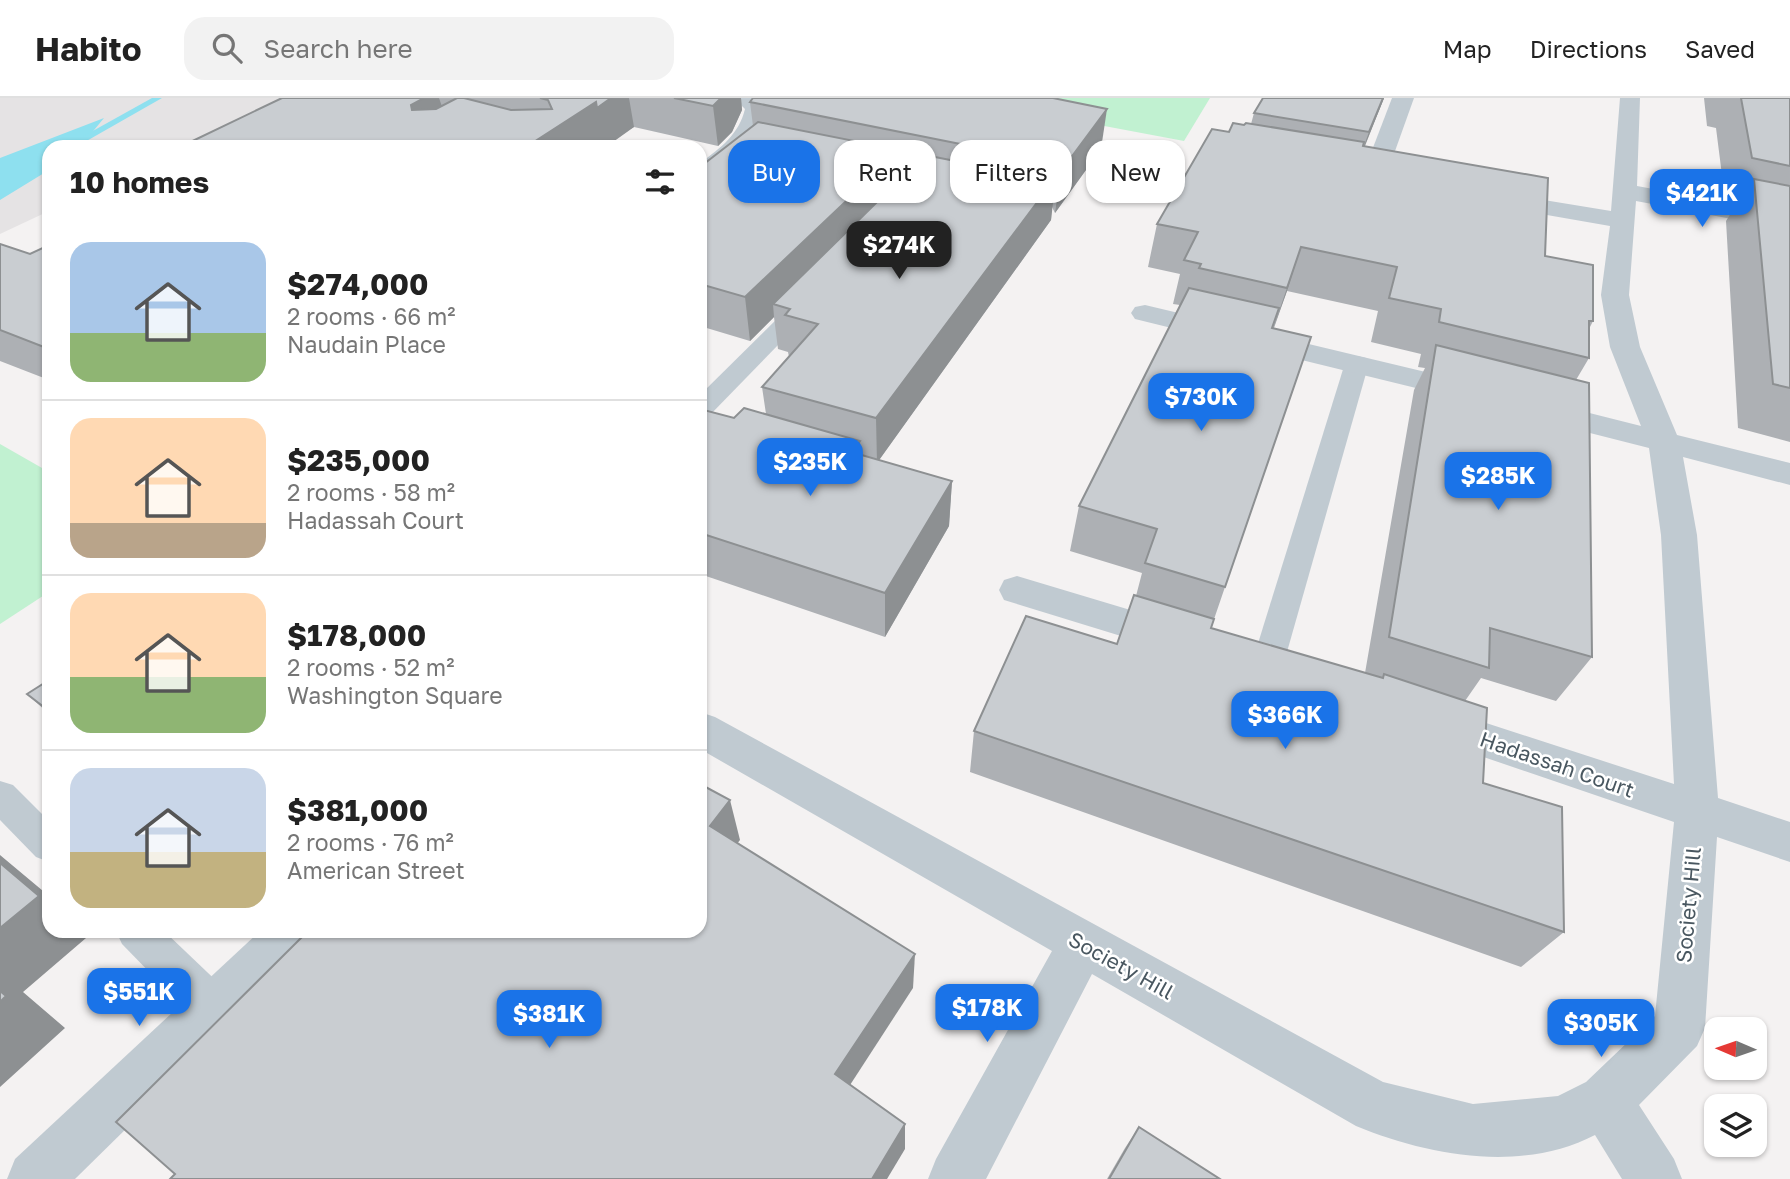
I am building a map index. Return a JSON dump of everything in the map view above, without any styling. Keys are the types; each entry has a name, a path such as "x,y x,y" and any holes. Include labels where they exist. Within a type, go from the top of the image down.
{"street":[{"path":"741,140 754,123 756,107 745,98"},
{"path":"1373,179 1403,98"},
{"name":"Society Hill","path":"707,733 1375,1107 1473,1130 1562,1123 1605,1101 1679,1028 1697,813 1679,535 1664,443 1625,347 1615,295 1620,263 1625,99"},
{"path":"707,169 728,153"},
{"path":"1347,174 1400,183"},
{"path":"1469,195 1790,222"},
{"path":"1145,313 1357,363 1790,474"},
{"path":"1017,590 1306,679"},
{"name":"Hadassah Court","path":"1397,710 1697,813 1790,842"},
{"path":"35,1179 287,938"},
{"path":"956,1179 1082,944"},
{"path":"1605,1101 1654,1179"}],"lane":[{"path":"707,403 824,284"},
{"path":"1267,666 1357,363"},
{"path":"0,796 42,838"},
{"path":"143,938 213,1007"}],"shaded area":[{"path":"0,98 292,98 202,140 42,140 42,214 0,234"}],"green space":[{"path":"1043,98 1210,98 1185,140 1030,112"},
{"path":"0,444 42,468 42,597 0,624"}],"water":[{"path":"104,118 86,140 47,140"},
{"path":"42,142 42,174 0,200 0,158"}],"building":[{"path":"282,98 424,98 411,105 412,110 436,109 457,98 464,98 511,110 552,109 548,100 540,98 611,98 597,108 596,102 537,140 195,140"},
{"path":"674,98 721,98 713,106"},
{"path":"753,98 1053,98 1107,109 1072,156 1072,140 950,142 750,102"},
{"path":"1263,98 1383,98 1369,132 1254,113"},
{"path":"1741,98 1790,98 1790,166 1752,158"},
{"path":"758,122 849,140 834,140 834,203 844,203 745,297 707,286 707,162 728,145 728,203 820,203 820,140 735,140"},
{"path":"1233,123 1246,123 1364,142 1363,146 1548,178 1545,256 1593,265 1593,321 1589,321 1589,358 1439,322 1441,309 1389,298 1397,267 1301,247 1287,288 1199,268 1201,264 1184,260 1198,232 1157,224 1169,203 1185,203 1185,176 1212,129 1229,132"},
{"path":"936,157 950,160 950,203 1037,203 876,418 762,387 818,324 785,315 790,309 773,304 876,203 936,203"},
{"path":"1754,179 1790,186 1790,388 1773,384"},
{"path":"0,244 30,254 42,248 42,346 0,330"},
{"path":"1189,288 1279,308 1272,328 1311,337 1225,587 1145,563 1157,529 1079,506"},
{"path":"1436,345 1589,383 1592,657 1490,628 1489,668 1389,637"},
{"path":"744,408 860,441 851,452 952,481 885,593 707,535 707,411 734,418"},
{"path":"1134,595 1214,619 1211,628 1383,678 1384,674 1487,708 1483,783 1562,807 1564,932 974,731 1026,616 1117,644"},
{"path":"42,684 42,706 27,694"},
{"path":"707,788 730,800 710,826 915,954 835,1074 905,1124 872,1179 170,1179 175,1174 116,1122 301,938 707,938"},
{"path":"0,863 39,896 0,928"},
{"path":"0,991 6,996 0,1002"},
{"path":"1139,1127 1220,1179 1109,1179"}],"waterway":[{"path":"82,140 158,98"}]}
